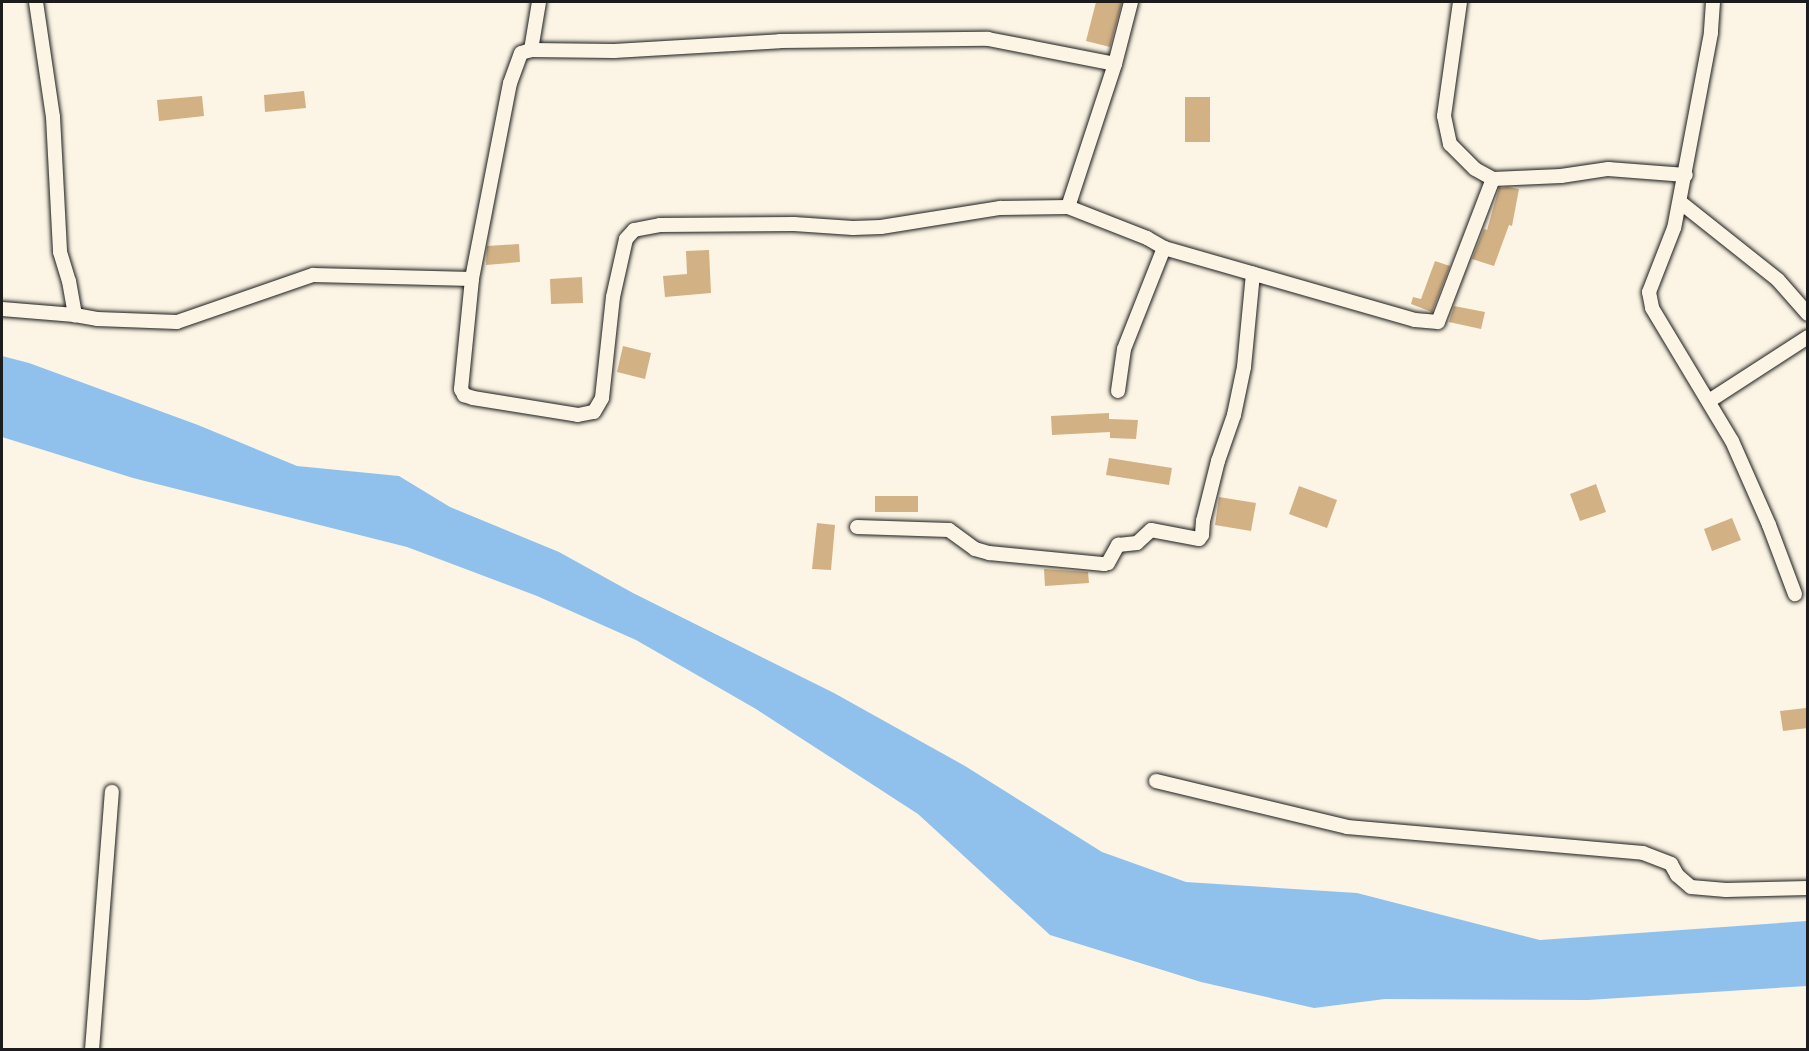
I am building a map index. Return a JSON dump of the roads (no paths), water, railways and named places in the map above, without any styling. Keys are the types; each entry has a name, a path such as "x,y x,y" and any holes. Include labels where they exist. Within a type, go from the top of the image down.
{"street":[{"path":"36,2 53,117 60,252 69,281 75,315"},
{"path":"531,50 539,2"},
{"path":"1068,207 1115,64 1131,2"},
{"path":"1460,2 1444,116 1450,144 1461,157 1493,179 1561,176 1608,169 1686,175"},
{"path":"1713,2 1711,33 1680,202 1674,228 1648,291 1652,308 1732,441 1769,525 1795,594"},
{"path":"1115,64 988,39 780,41 614,51 531,50 521,53 510,83 472,279 461,389 464,395 557,412 590,414 602,398 613,297 626,239 634,230 660,225 794,224 853,228 881,227 1000,208 1068,207 1147,238 1164,248 1415,320 1438,322 1493,179"},
{"path":"1680,202 1778,280 1808,314"},
{"path":"1118,391 1124,349 1164,248"},
{"path":"857,526 950,530 975,549 989,553 1104,564 1108,563 1118,544 1137,543 1151,530 1199,538 1202,535 1203,520 1218,460 1234,415 1244,367 1252,273"},
{"path":"2,309 97,319 177,322 313,275 472,279"},
{"path":"1709,400 1808,337"},
{"path":"1156,781 1347,827 1643,853 1671,864 1677,875 1690,887 1726,890 1808,888"},
{"path":"92,1050 112,792"}],"water":[{"path":"2,356 29,363 198,425 297,466 399,476 450,507 559,552 633,593 834,693 965,766 1102,852 1186,882 1357,893 1540,940 1807,921 1807,986 1588,1000 1385,999 1314,1008 1201,982 1050,935 918,814 756,709 636,640 537,596 407,547 133,478 2,437"}]}
